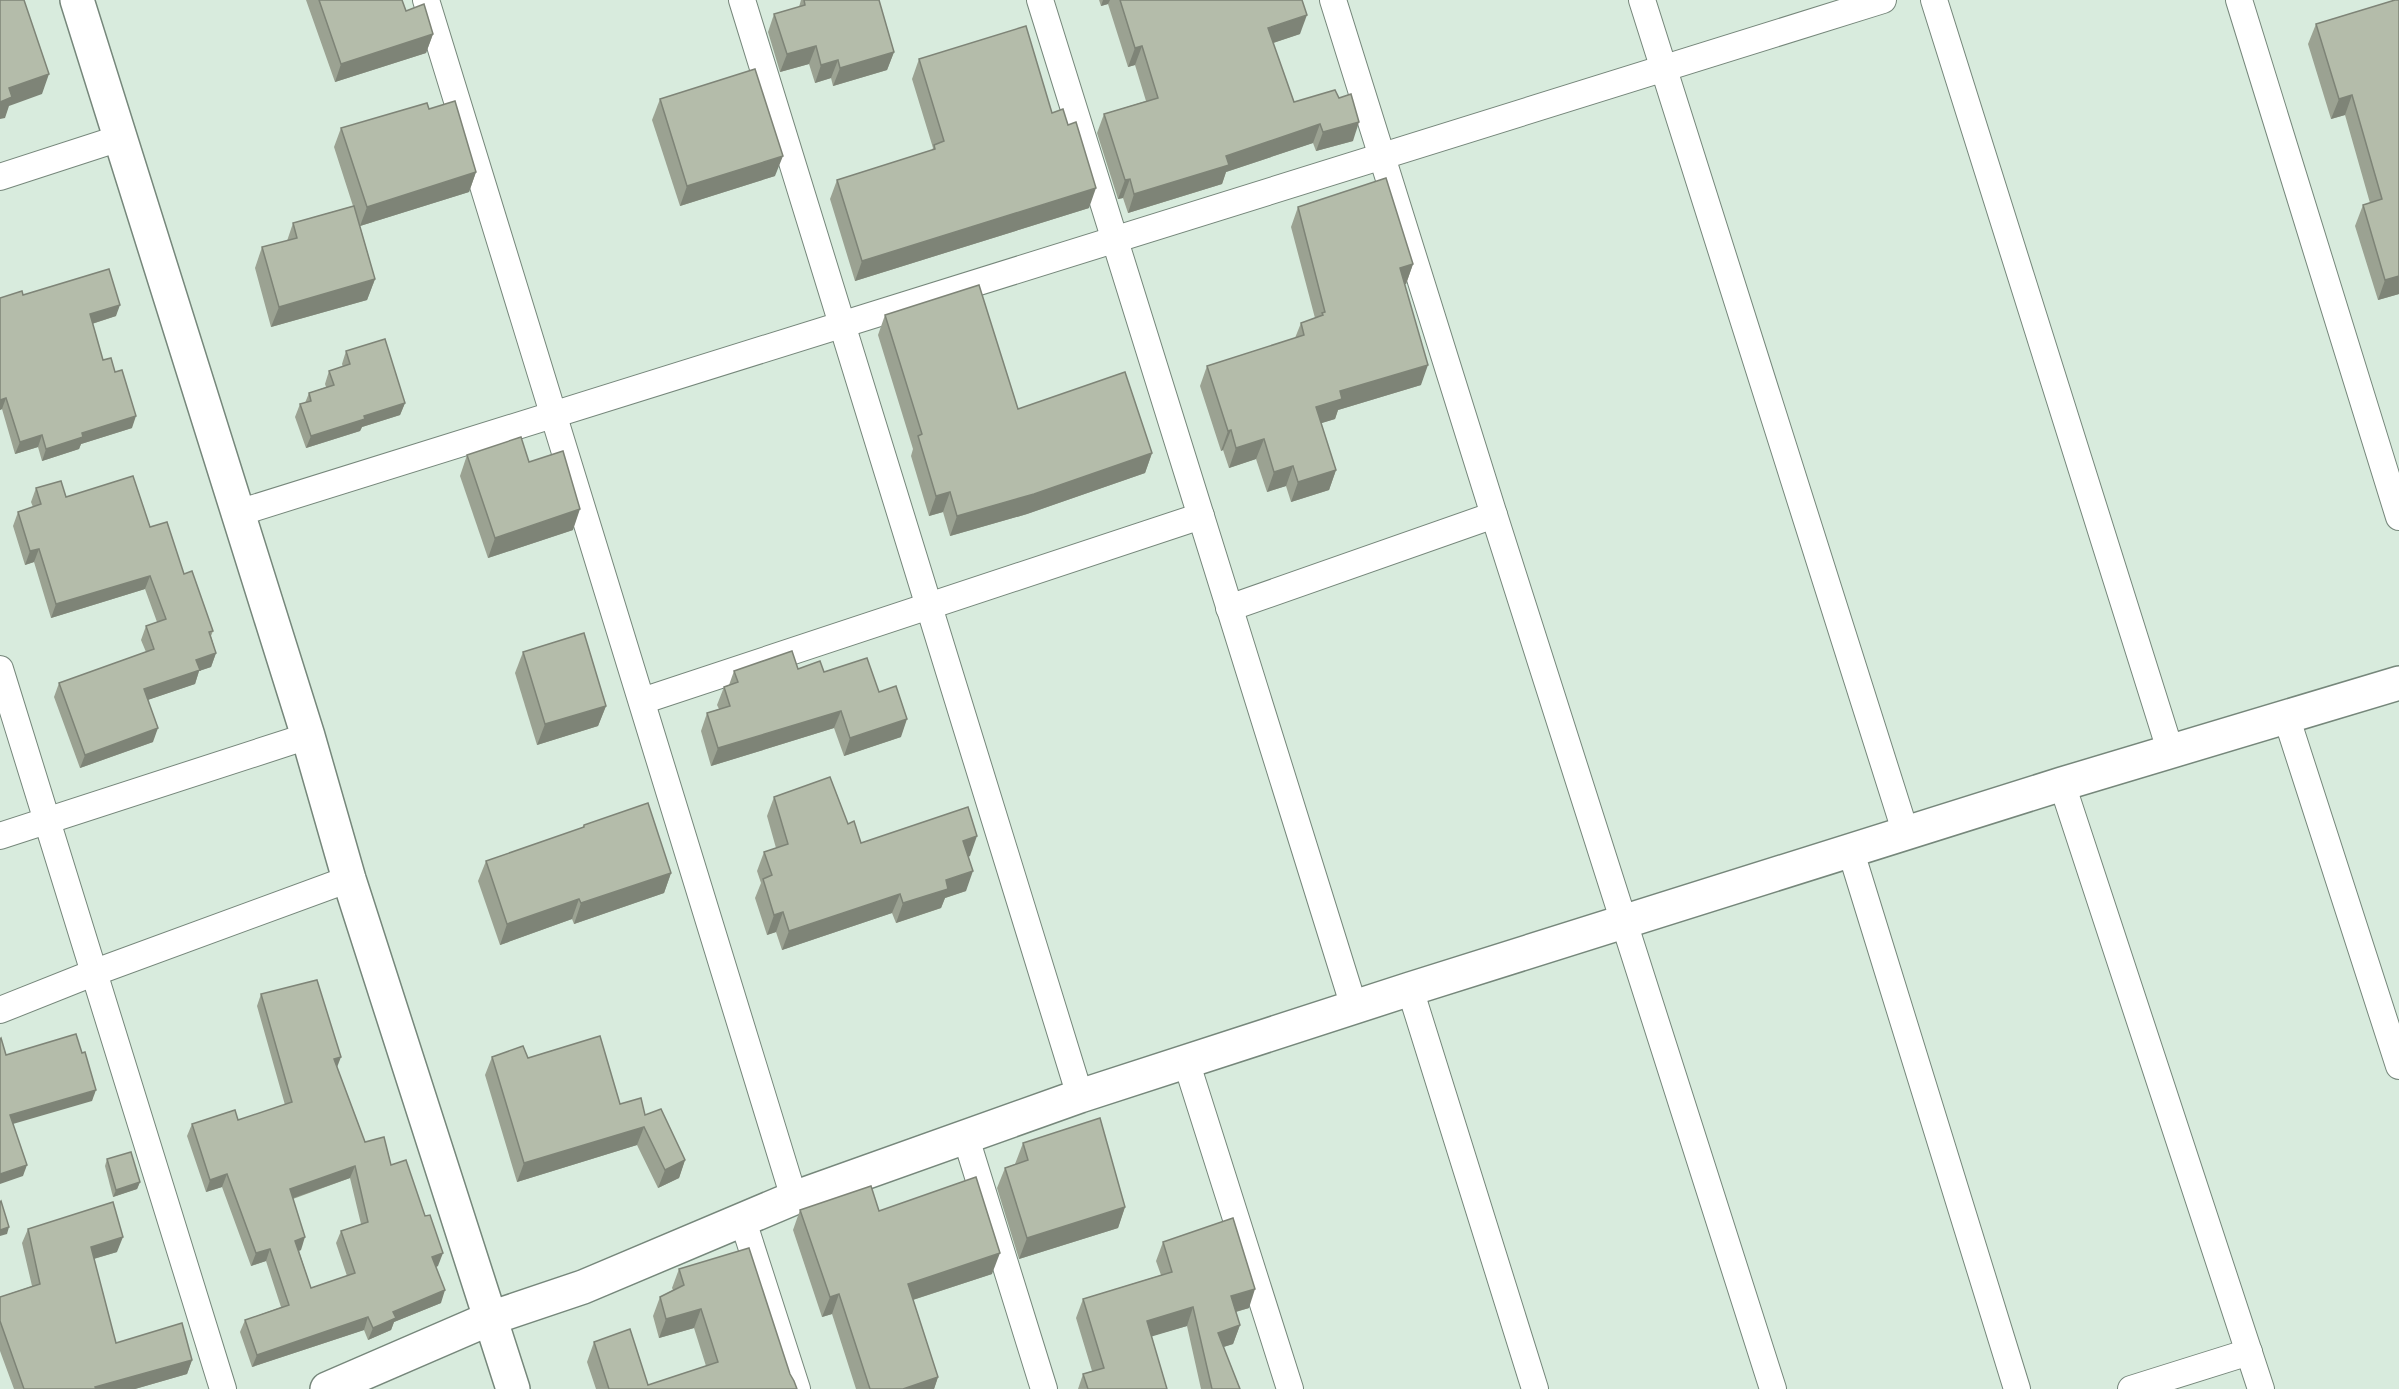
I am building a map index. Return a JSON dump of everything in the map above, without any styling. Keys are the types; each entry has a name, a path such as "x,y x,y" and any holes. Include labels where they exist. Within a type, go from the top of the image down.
{"street":[{"path":"77,0 308,736 350,879 513,1389"},
{"path":"426,0 794,1198"},
{"path":"742,0 1080,1096"},
{"path":"1040,0 1354,1007"},
{"path":"1333,0 1494,515 1626,922 1773,1389"},
{"path":"1642,0 1906,834"},
{"path":"238,513 1884,0"},
{"path":"1934,0 2171,753"},
{"path":"2239,0 2399,517"},
{"path":"0,177 120,138"},
{"path":"1229,608 1494,515"},
{"path":"642,701 1201,516"},
{"path":"0,669 223,1389"},
{"path":"327,1389 491,1318 583,1287 794,1198 1080,1096 1410,989 2062,784 2399,683"},
{"path":"2286,716 2399,1066"},
{"path":"0,836 308,736"},
{"path":"2062,784 2261,1389"},
{"path":"1851,852 2017,1389"},
{"path":"0,1010 93,973 350,879"},
{"path":"1410,989 1535,1389"},
{"path":"1186,1061 1290,1389"},
{"path":"966,1138 1044,1389"},
{"path":"743,1221 797,1389"},
{"path":"2131,1389 2249,1352"}],"building":[{"path":"0,0 24,0 49,74 9,88 12,97 0,102"},
{"path":"319,0 402,0 406,11 424,4 433,34 341,64"},
{"path":"804,0 879,0 894,52 840,68 838,60 821,65 816,46 787,54 774,14 805,5"},
{"path":"1120,0 1302,0 1307,15 1268,28 1294,102 1335,90 1339,98 1351,94 1359,122 1323,132 1320,124 1226,156 1229,165 1134,194 1130,179 1125,180 1104,114 1158,98 1142,46 1135,48"},
{"path":"2399,0 2399,276 2385,280 2363,205 2382,199 2352,95 2339,99 2316,24"},
{"path":"1026,26 1052,113 1063,109 1068,125 1076,122 1096,188 862,261 837,180 935,149 934,145 944,141 919,59"},
{"path":"755,69 783,156 687,186 660,99"},
{"path":"455,101 476,172 367,207 341,128 427,103 429,109"},
{"path":"1386,178 1413,264 1400,268 1428,365 1340,391 1342,399 1316,407 1336,470 1298,482 1293,466 1274,472 1264,439 1236,448 1231,430 1228,431 1207,366 1304,335 1301,323 1323,315 1322,313 1325,312 1298,207"},
{"path":"354,206 375,279 279,307 262,247 297,238 293,223"},
{"path":"109,269 120,305 90,314 103,360 111,358 115,372 122,370 136,416 82,433 83,437 46,449 42,435 20,442 6,398 0,400 0,298 22,291 23,295"},
{"path":"979,285 1018,409 1125,372 1152,453 1034,494 957,516 950,492 936,496 918,436 922,434 885,315"},
{"path":"385,339 405,403 364,416 365,419 311,436 300,404 311,401 309,393 334,385 329,371 350,364 346,351"},
{"path":"521,437 529,462 563,451 580,509 495,538 467,455"},
{"path":"133,476 150,527 167,522 184,574 192,571 213,631 209,632 216,653 196,660 200,670 144,689 158,728 85,755 59,683 154,649 146,626 166,619 150,576 56,604 39,549 30,551 18,512 41,504 36,488 61,481 66,497"},
{"path":"584,633 606,706 545,724 523,652"},
{"path":"792,651 798,669 820,661 824,672 867,658 879,692 896,686 907,719 850,738 841,711 718,748 707,713 730,706 724,687 738,682 734,671"},
{"path":"830,777 848,824 854,821 861,843 968,807 977,836 963,841 973,871 946,880 948,889 903,903 900,894 789,931 783,912 774,915 763,879 772,875 764,852 788,844 774,797"},
{"path":"648,803 671,873 581,903 579,899 507,924 486,861"},
{"path":"317,980 341,1057 334,1059 365,1142 384,1137 391,1165 406,1160 425,1216 430,1215 443,1253 432,1257 445,1290 393,1312 396,1318 373,1328 368,1317 257,1355 245,1320 289,1305 270,1249 256,1253 227,1174 210,1180 192,1124 235,1110 238,1120 292,1102 261,994","holes":["355,1166 368,1222 341,1231 355,1273 311,1288 295,1241 305,1237 290,1189"]},
{"path":"76,1034 82,1053 85,1052 96,1090 10,1115 27,1165 0,1174 0,1039 6,1055"},
{"path":"600,1036 620,1104 641,1098 645,1115 661,1109 685,1160 665,1170 644,1127 524,1163 492,1057 523,1046 528,1058"},
{"path":"1100,1118 1125,1207 1027,1238 1005,1168 1028,1160 1023,1143"},
{"path":"131,1152 140,1182 116,1190 107,1159"},
{"path":"976,1177 1000,1253 908,1284 938,1377 903,1389 870,1389 839,1294 830,1297 800,1210 871,1186 879,1211"},
{"path":"0,1202 9,1227 0,1230"},
{"path":"113,1202 123,1237 91,1247 116,1343 182,1323 192,1360 95,1387 96,1389 24,1389 0,1321 0,1297 40,1284 28,1229"},
{"path":"1233,1218 1255,1289 1231,1296 1240,1325 1218,1333 1240,1389 1212,1389 1193,1307 1147,1321 1167,1389 1088,1389 1083,1374 1104,1368 1083,1299 1172,1272 1163,1242"},
{"path":"749,1248 797,1389 609,1389 594,1342 630,1329 648,1385 718,1362 701,1309 666,1319 660,1297 684,1285 679,1269"}]}
